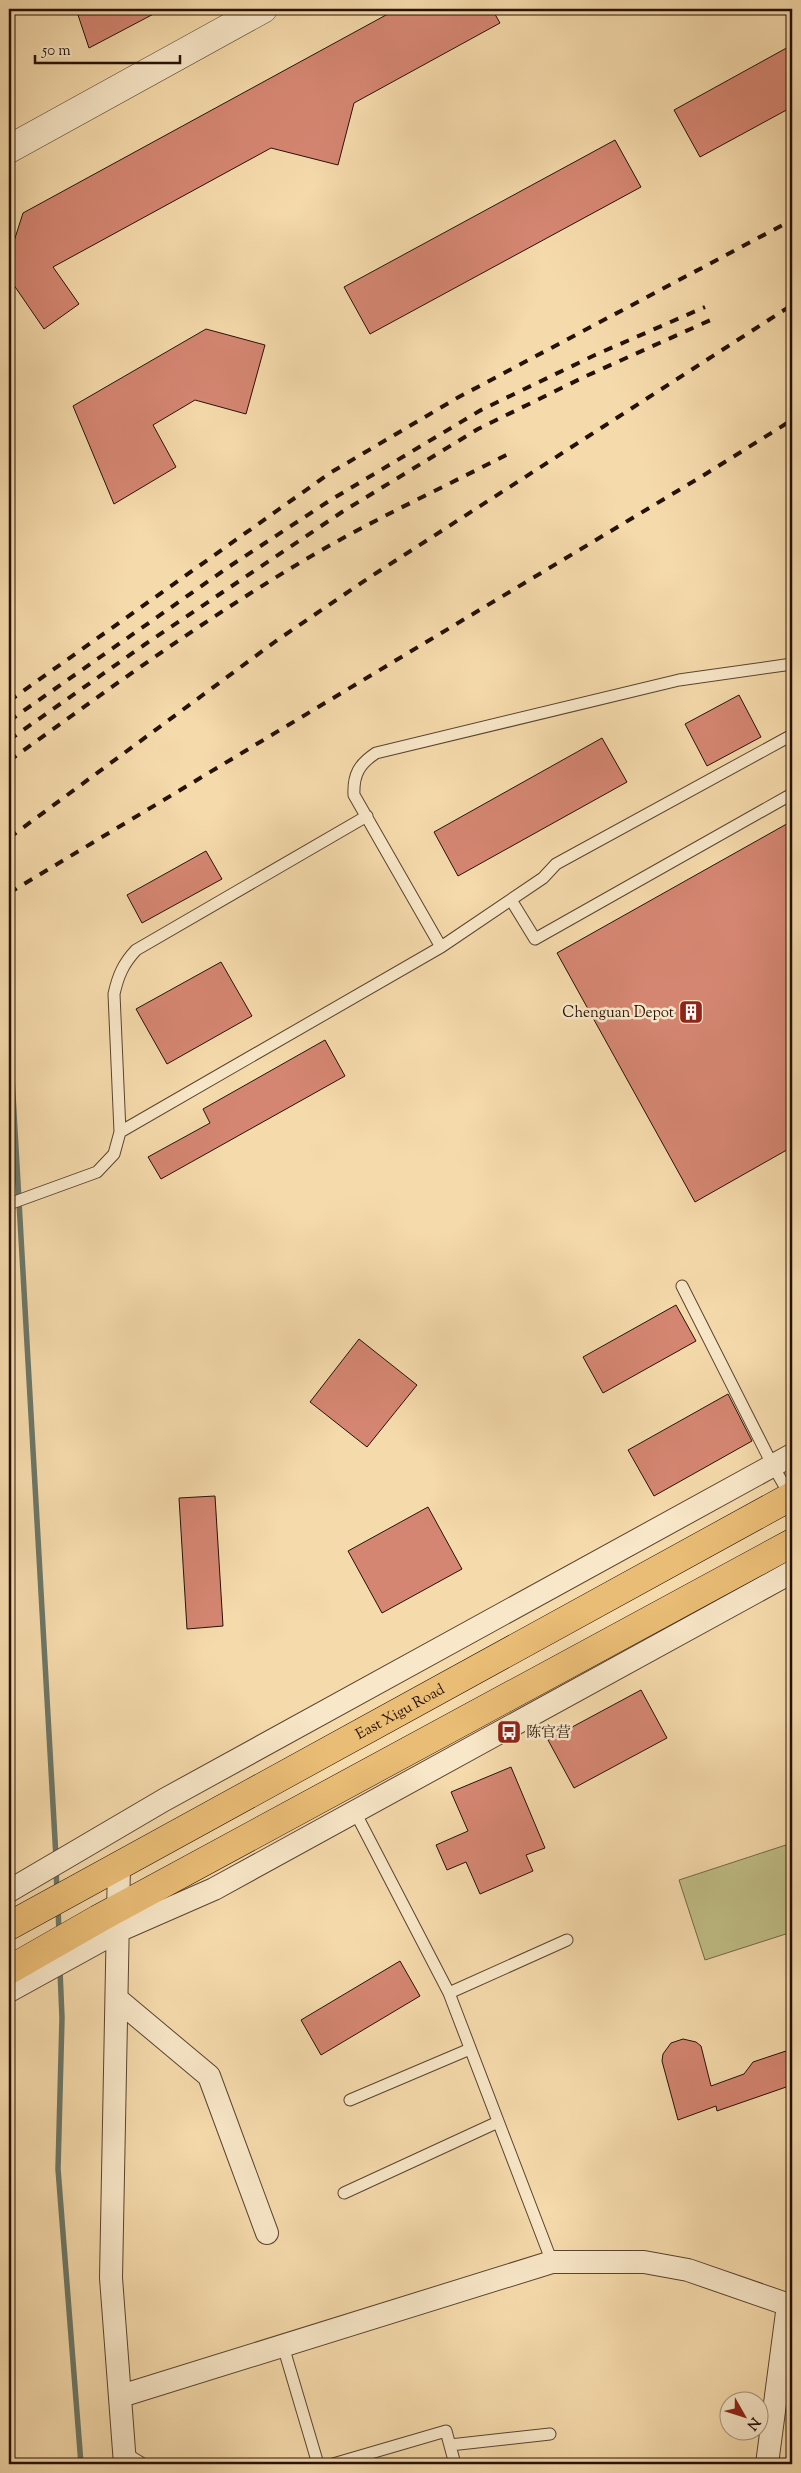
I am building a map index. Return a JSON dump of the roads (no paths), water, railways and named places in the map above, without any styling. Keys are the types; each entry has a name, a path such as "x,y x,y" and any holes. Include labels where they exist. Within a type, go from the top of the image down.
{"main road":[{"name":"East Xigu Road","path":"13,1924 119,1864 792,1497"},
{"path":"15,1977 792,1543"}],"street":[{"path":"9,149 263,9"},
{"path":"12,1890 164,1800 792,1455"},
{"path":"109,1925 214,1889 792,1572"},
{"path":"119,1864 109,1925 116,1999 111,2278 121,2396 131,2461"},
{"path":"116,1999 209,2076 267,2233"},
{"path":"121,2396 552,2262 644,2262 688,2270 791,2303 767,2464"}],"lane":[{"path":"441,947 354,795 354,782 357,770 365,760 376,753 679,680 792,664"},
{"path":"120,1132 441,947 543,878 556,864 792,736"},
{"path":"511,900 535,939 792,794"},
{"path":"9,1204 97,1172 114,1154 120,1132 114,994 117,978 125,962 136,950 150,940 367,816"},
{"path":"682,1286 773,1466 792,1497"},
{"path":"354,1812 449,1993 552,2262"},
{"path":"449,1993 567,1940"},
{"path":"350,2100 470,2049"},
{"path":"344,2193 498,2122"},
{"path":"283,2346 318,2464"},
{"path":"333,2464 446,2431 455,2464"},
{"path":"450,2445 550,2434"}],"waterway":[{"path":"9,1024 56,1858"},
{"path":"56,1870 57,1890"},
{"path":"58,1907 59,1933"},
{"path":"60,1970 62,2018 58,2169 81,2464"}],"railway":[{"path":"9,701 330,473 457,398 792,220"},
{"path":"9,838 276,641 370,577 792,305"},
{"path":"9,721 230,566 329,501 481,410 595,355 705,307"},
{"path":"9,740 144,645 342,512 478,429 584,377 715,318"},
{"path":"9,893 704,475 792,420"},
{"path":"9,761 162,652 279,575 366,526 508,454"}],"place":[{"name":"Chenguan Depot","path":"691,1012"},
{"name":"陈官营","path":"509,1732"}]}
